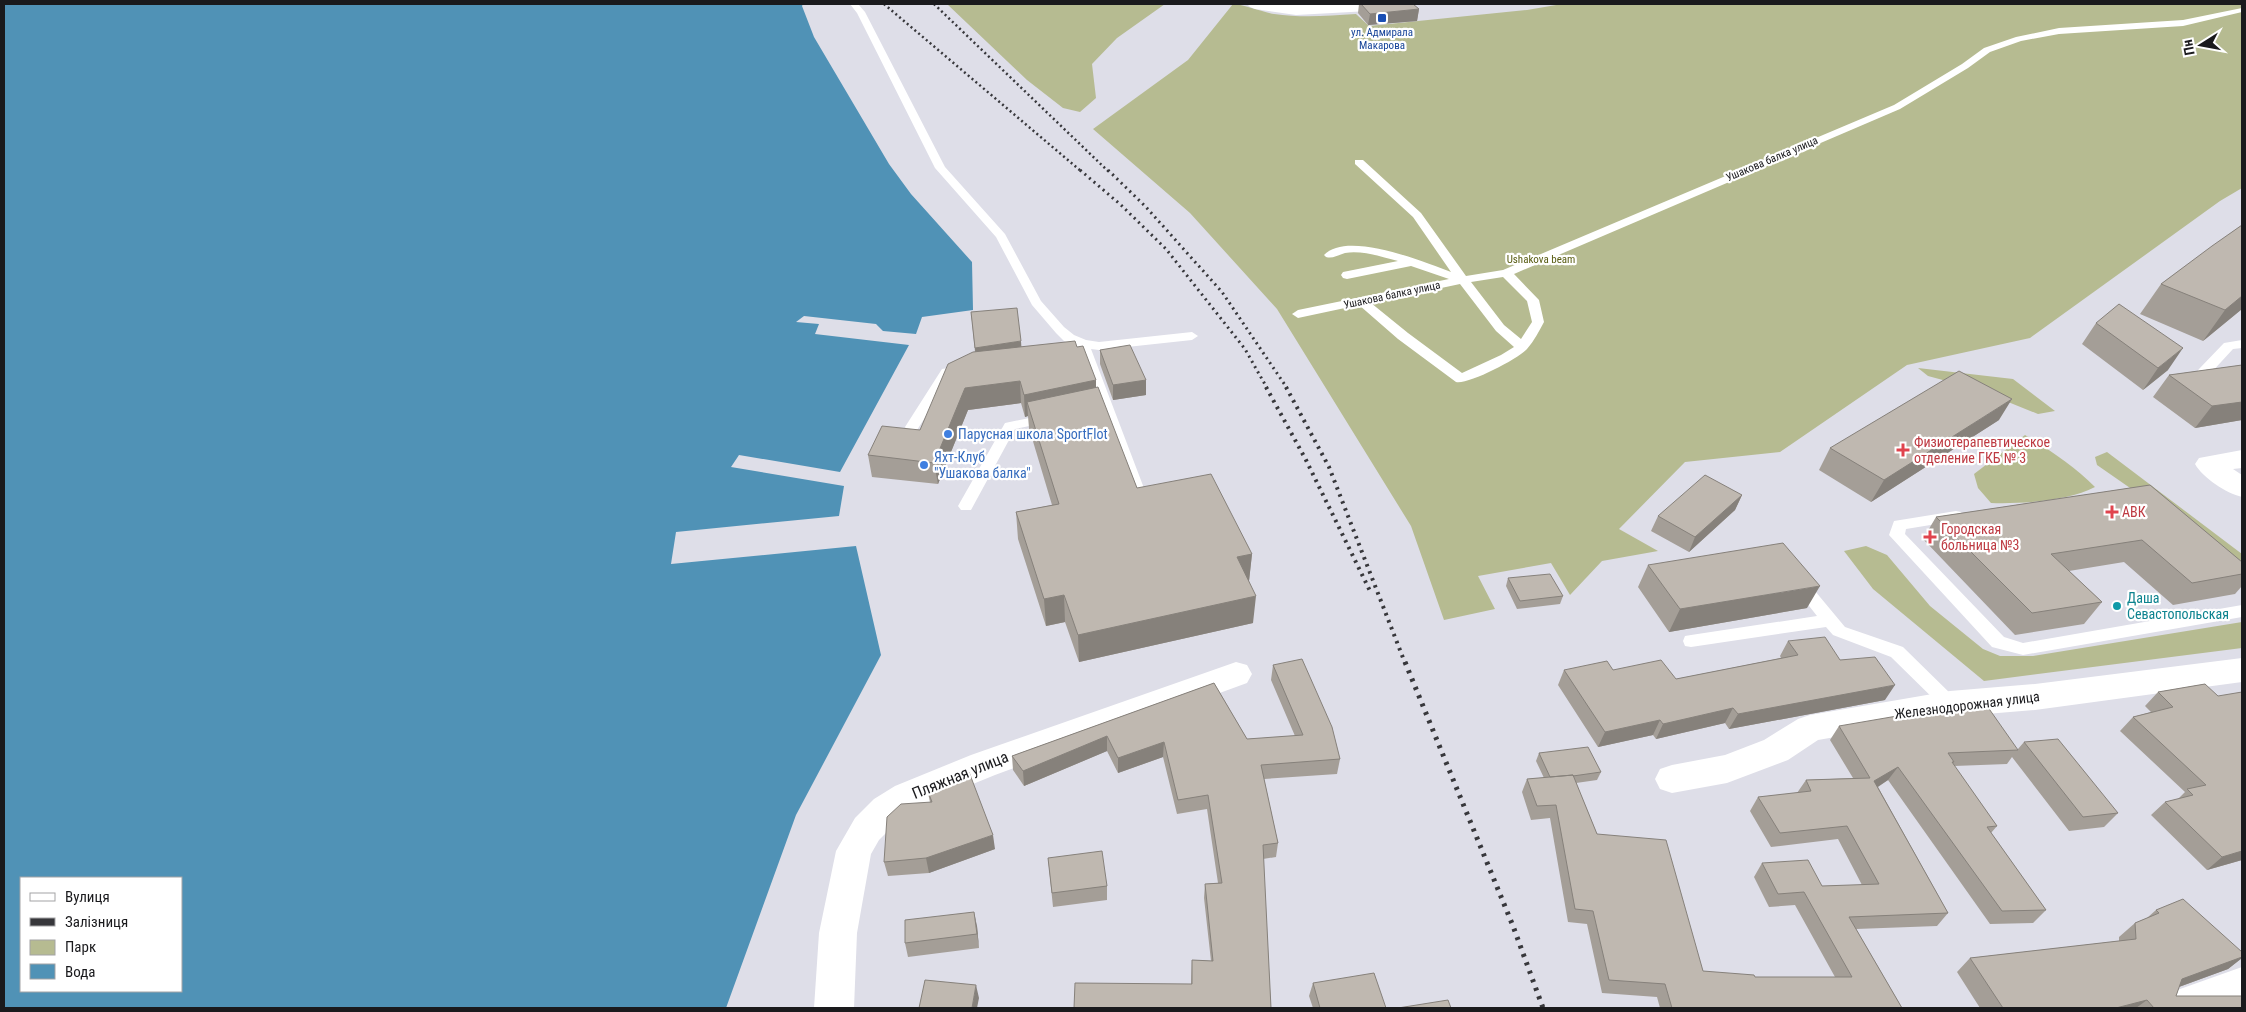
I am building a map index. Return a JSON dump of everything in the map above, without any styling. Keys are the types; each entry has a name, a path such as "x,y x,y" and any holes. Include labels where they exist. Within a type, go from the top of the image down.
{"street":[{"path":"1255,4 1296,10 1398,4"},
{"path":"2242,459 2208,464 2242,488"},
{"name":"Железнодорожная улица","path":"1672,779 1727,769 1776,750 1810,728 1950,704 2045,695 2242,670"},
{"name":"Пляжная улица","path":"834,1008 838,932 854,851 867,828 886,810 907,796 983,765 1236,674"},
{"path":"2180,1008 2242,986"}],"lane":[{"path":"854,4 861,12 940,168 1002,236 1036,302 1060,330 1085,348 1102,407 1143,504"},
{"name":"Ушакова балка улица","path":"1298,314 1462,280 1506,273 1897,107 1965,66 1987,50 2019,38 2059,31 2183,23 2242,10"},
{"path":"1359,162 1417,215 1462,280 1500,328 1522,347"},
{"path":"1330,255 1344,250 1377,253 1411,262 1462,280"},
{"path":"1347,275 1411,262"},
{"path":"1362,301 1403,336 1461,379 1506,358 1522,347 1538,322 1533,300 1506,273"},
{"path":"1069,355 1085,348 1192,336"},
{"path":"2204,372 2229,346 2242,344"},
{"path":"912,427 947,372 967,369"},
{"path":"966,506 1010,426 1058,416"},
{"path":"1971,513 1899,525 1897,535 1998,642 2023,649 2242,611"},
{"path":"1788,571 1839,631 1896,652 1950,704"},
{"path":"1691,641 1830,620"}],"green space":[{"path":"947,4 1165,4 1117,38 1092,64 1096,98 1080,112 1063,108 1027,80"},
{"name":"Ushakova beam","path":"1233,4 1269,13 1294,16 1356,14 1369,26 1527,10 1562,4 2242,4 2242,188 2220,201 2030,338 1907,365 1780,452 1685,462 1619,529 1658,551 1602,561 1570,595 1551,563 1478,576 1495,609 1444,620 1411,526 1277,309 1190,213 1093,129 1188,60"},
{"path":"1918,368 2013,379 2055,411 2038,414 1976,389 1928,376"},
{"path":"2025,435 2062,459 2095,487 2072,496 2030,502 1991,503 1978,488 1974,474"},
{"path":"2107,452 2242,554 2242,573 2169,515 2097,465 2095,457"},
{"path":"1866,546 1887,555 1930,606 1983,649 2000,656 2033,656 2242,622 2242,648 1984,681 1873,589 1844,551"}],"water":[{"path":"4,4 803,4 802,6 814,37 889,164 911,194 972,262 973,310 922,317 916,334 883,331 876,324 804,316 796,322 819,324 815,334 909,345 840,472 739,455 731,467 844,486 839,516 676,532 671,564 856,546 881,655 796,815 726,1008 4,1008"}],"building":[{"path":"1361,4 1413,4 1419,9 1370,14"},
{"path":"2242,225 2242,296 2225,310 2161,284 2212,246"},
{"path":"2119,304 2183,348 2158,368 2096,323"},
{"path":"1017,308 1021,341 975,348 971,312"},
{"path":"1075,341 1077,347 1083,346 1096,380 1024,395 1020,381 965,388 934,463 868,455 882,426 920,430 948,364 973,352"},
{"path":"1130,345 1146,380 1113,385 1100,350"},
{"path":"2242,365 2242,402 2212,406 2169,375"},
{"name":"Физиотерапевтическое отделение ГКБ № 3","path":"1959,371 2012,399 1884,480 1830,448"},
{"path":"1098,387 1137,488 1211,474 1252,554 1237,557 1256,596 1078,635 1064,595 1044,599 1016,512 1059,504 1027,402"},
{"path":"1705,475 1742,495 1695,537 1658,516"},
{"path":"2150,485 2242,562 2242,574 2192,583 2142,540 2051,554 2102,602 2032,613 1936,517"},
{"path":"1783,543 1820,586 1680,609 1648,565"},
{"path":"1550,574 1563,596 1520,601 1508,578"},
{"path":"1825,637 1840,660 1875,657 1895,685 1738,714 1733,708 1663,724 1660,720 1605,732 1564,670 1607,661 1613,670 1661,660 1676,679 1798,655 1788,641"},
{"path":"1302,659 1332,727 1340,759 1261,765 1278,843 1263,845 1271,1008 1074,1008 1075,983 1192,984 1192,960 1213,961 1205,884 1222,883 1208,795 1178,800 1164,742 1118,758 1107,736 1023,771 1012,756 1214,683 1247,739 1303,735 1273,665"},
{"path":"2205,684 2218,696 2242,692 2242,851 2222,857 2165,802 2193,795 2187,789 2206,785 2133,717 2173,707 2158,692"},
{"path":"1985,703 2018,750 1948,753 1954,762 1952,762 1997,826 1987,827 2046,910 2002,911 1898,767 1874,781 1948,913 1849,917 1902,1008 1672,1008 1665,984 1609,980 1593,911 1575,909 1556,805 1537,806 1527,779 1573,775 1597,834 1666,840 1703,971 1754,975 1755,977 1852,977 1804,892 1778,894 1762,863 1808,860 1822,886 1879,884 1847,826 1780,833 1758,797 1811,791 1806,780 1870,778 1839,726 1961,705"},
{"path":"2058,739 2118,813 2083,817 2024,742"},
{"path":"1588,747 1601,772 1550,777 1539,753"},
{"path":"969,772 993,835 926,858 884,862 887,817 901,804 932,802 927,789"},
{"path":"1102,851 1107,886 1052,893 1048,858"},
{"path":"2183,899 2242,952 2242,957 2182,979 2176,996 2242,996 2242,1008 2154,1008 2147,1000 2116,1008 2003,1008 1970,958 2136,939 2135,923 2159,913 2156,910"},
{"path":"974,912 977,934 905,943 905,920"},
{"path":"1374,973 1386,1008 1320,1008 1313,983"},
{"path":"925,980 976,985 972,1008 919,1008"},
{"path":"1448,1000 1451,1008 1398,1008"}],"railway":[{"path":"884,4 1082,172"},
{"path":"934,4 1109,172"},
{"path":"1080,170 1121,205 1166,249 1245,349 1267,388"},
{"path":"1108,170 1146,207 1222,292 1287,388"},
{"path":"1266,387 1306,460 1371,593"},
{"path":"1286,387 1329,467 1405,663"},
{"path":"1405,662 1513,926 1543,1008"}],"place":[{"name":"ул. Адмирала Макарова","path":"1382,18"},
{"name":"Парусная школа SportFlot","path":"948,434"},
{"name":"Физиотерапевтическое отделение ГКБ № 3","path":"1903,450"},
{"name":"Яхт-Клуб \"Ушакова балка\"","path":"924,465"},
{"name":"АВК","path":"2112,512"},
{"name":"Городская больница №3","path":"1930,537"},
{"name":"Даша Севастопольская","path":"2117,606"}]}
